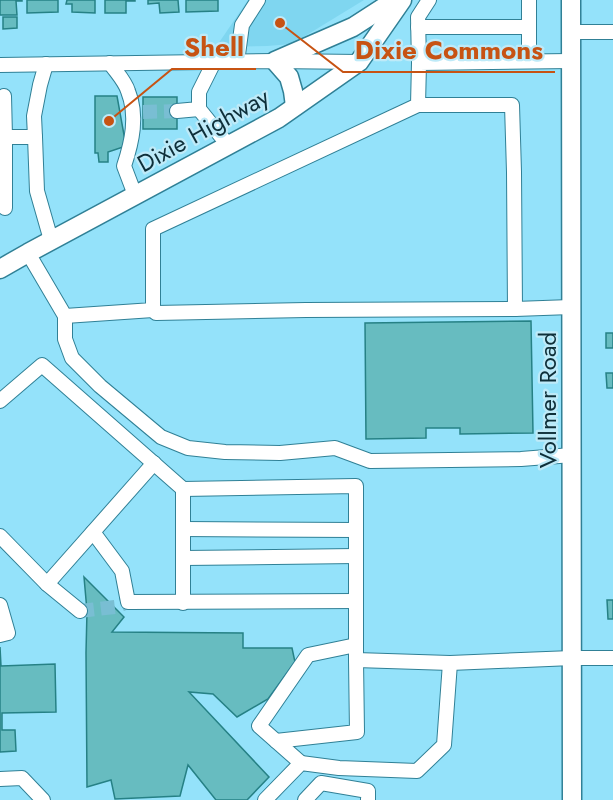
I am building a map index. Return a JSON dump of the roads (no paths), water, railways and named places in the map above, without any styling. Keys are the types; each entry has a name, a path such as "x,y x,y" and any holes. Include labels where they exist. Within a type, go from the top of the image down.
{"main road":[{"path":"295,106 289,77 275,61 353,27 395,0"},
{"name":"Dixie Highway","path":"0,269 279,118 359,62 402,0"},
{"name":"Vollmer Road","path":"571,0 572,800"}],"street":[{"path":"237,62 242,25 258,0"},
{"path":"418,105 418,17 429,0"},
{"path":"529,0 529,60"},
{"path":"418,27 529,27"},
{"path":"571,32 613,32"},
{"path":"419,63 571,61"},
{"path":"214,62 199,92 199,109 228,145"},
{"path":"0,65 359,62"},
{"path":"110,63 128,89 139,112 133,125 123,166 135,195"},
{"path":"46,64 34,117 37,191 51,240"},
{"path":"4,96 5,208"},
{"path":"153,310 153,229 418,105 512,105 515,309"},
{"path":"177,111 199,109"},
{"path":"5,137 35,137"},
{"path":"28,253 66,316 65,339 72,358 100,386 161,437 189,448 225,452 280,453 335,448 370,461 521,459 572,455"},
{"path":"66,316 153,310 156,313 571,307"},
{"path":"0,401 42,364 183,489 356,486 357,732 276,741"},
{"path":"47,584 154,463"},
{"path":"183,489 183,603"},
{"path":"183,529 356,530"},
{"path":"93,532 122,571 128,602 356,601"},
{"path":"0,536 47,584 80,611"},
{"path":"183,558 356,556"},
{"path":"0,635 8,633 1,614"},
{"path":"356,645 308,656 259,726 301,763 339,768 417,771 444,745 450,663"},
{"path":"356,660 450,663 613,657"},
{"path":"265,800 301,763"},
{"path":"0,779 22,778 43,800"},
{"path":"305,800 321,783 368,791 368,800"}],"tunnel":[{"path":"143,112 177,111"},
{"path":"80,611 115,607 128,602"}],"place":[{"name":"Dixie Commons","path":"280,23"},
{"name":"Shell","path":"109,121"}]}
